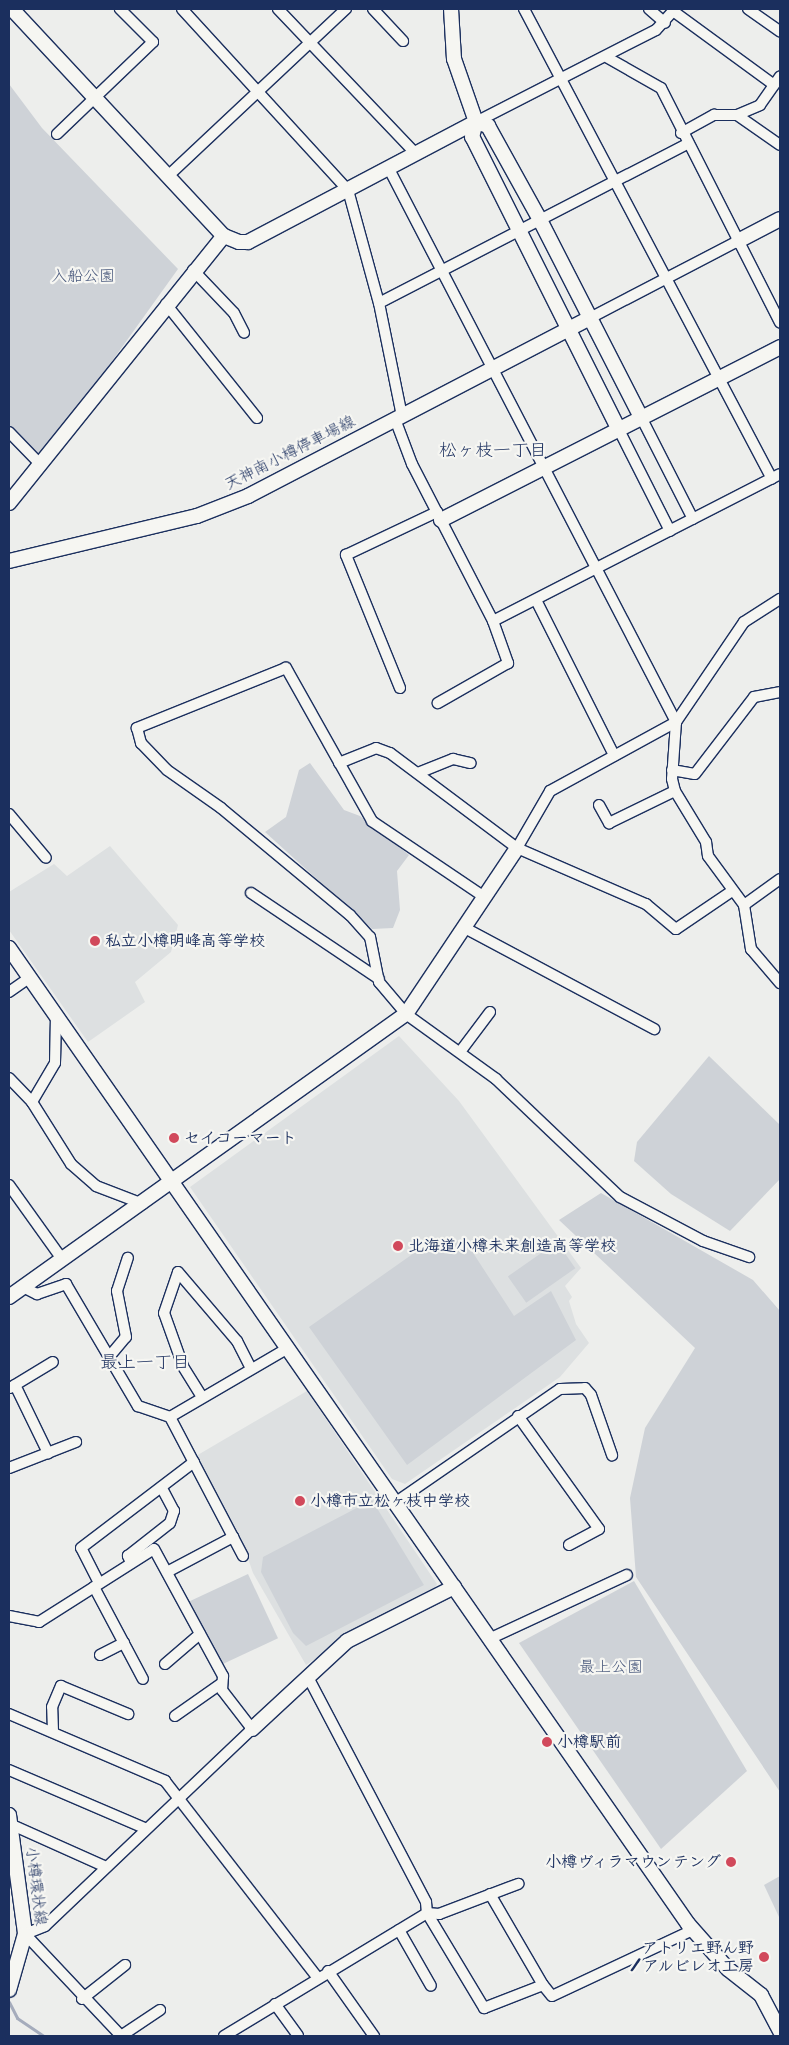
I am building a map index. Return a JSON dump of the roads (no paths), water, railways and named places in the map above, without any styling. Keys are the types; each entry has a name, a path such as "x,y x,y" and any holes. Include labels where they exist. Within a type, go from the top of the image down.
{"street":[{"path":"12,9 224,236 248,242 476,122 608,58 665,23 674,10 777,80 760,105 737,115 714,115 681,133"},
{"path":"57,134 153,42 120,9"},
{"path":"182,9 348,190 379,303 398,417 439,516 493,621 508,663 438,703"},
{"path":"278,9 416,154"},
{"path":"168,176 346,9"},
{"path":"373,9 403,40"},
{"path":"451,9 454,59 476,122 472,137 670,532"},
{"path":"493,621 670,532 776,476 718,377 524,9"},
{"path":"649,9 665,23"},
{"path":"748,9 780,31"},
{"path":"608,58 661,88 681,133 780,323"},
{"path":"737,115 780,146"},
{"path":"476,122 488,126 540,220 694,519"},
{"path":"379,303 687,144"},
{"path":"389,169 495,367 596,569 676,722 672,770 676,791 732,891 744,905 751,949 780,983"},
{"path":"590,318 666,276 780,219"},
{"path":"9,502 192,270 224,236"},
{"path":"192,270 234,313 244,333"},
{"path":"166,304 257,418"},
{"name":"天神南小樽停車場線","path":"9,561 197,516 248,496 590,318"},
{"path":"400,688 346,555 439,516 545,468 642,420 718,377 780,347"},
{"path":"9,432 39,464"},
{"path":"9,1297 172,1184 406,1014 483,896 517,848 550,791 676,722 744,622 780,599"},
{"path":"536,600 614,755"},
{"path":"379,978 370,937 350,915 228,814 167,770 141,743 137,728 286,668 372,821 483,896"},
{"path":"672,770 696,774 754,697 780,692"},
{"path":"339,763 376,748 418,773 517,848 646,904 676,930 732,891"},
{"path":"418,773 454,759 471,763"},
{"path":"599,805 609,824 676,791"},
{"path":"9,814 46,858"},
{"path":"744,905 780,879"},
{"path":"251,893 379,978 406,1014 496,1079 620,1197 703,1241 749,1257"},
{"path":"463,927 654,1029"},
{"path":"9,948 693,1930 728,1969 761,1995 780,2031"},
{"path":"9,992 29,978"},
{"path":"460,1052 490,1012"},
{"path":"32,1102 55,1063 56,1016"},
{"path":"9,1078 32,1102 71,1164 96,1186 143,1204"},
{"path":"9,1185 62,1259"},
{"path":"109,1357 126,1337 117,1291 128,1258"},
{"path":"202,1398 183,1366 164,1313 178,1272 236,1341 251,1368"},
{"path":"23,1287 37,1294 66,1284 138,1406 170,1417 243,1556"},
{"path":"170,1417 288,1348"},
{"path":"48,1453 12,1386 53,1362"},
{"path":"396,1502 518,1416 560,1389 585,1388 612,1455"},
{"path":"518,1416 599,1529 569,1545"},
{"path":"9,1468 76,1442"},
{"path":"143,1679 124,1643 81,1548 194,1462"},
{"path":"132,1563 128,1556 170,1523 174,1512 161,1487"},
{"path":"167,1572 233,1537"},
{"path":"9,1616 38,1622 154,1549 200,1634 222,1683 222,1690 252,1729"},
{"path":"490,1639 628,1575"},
{"path":"160,2010 121,2036 82,1998 24,1934 45,1926 144,1828 309,1678 347,1640 454,1586"},
{"path":"165,1664 200,1634"},
{"path":"100,1655 124,1643"},
{"path":"309,1678 426,1902 427,1913 484,2008 543,1985"},
{"path":"175,1716 222,1683"},
{"path":"53,1731 52,1707 61,1686 128,1714"},
{"path":"9,1714 53,1731 165,1781 318,1977"},
{"path":"9,1770 144,1828"},
{"path":"10,1828 106,1867"},
{"name":"小樽環状線","path":"10,1828 24,1934 10,1987"},
{"path":"224,2036 318,1977 427,1913 439,1914 518,1884"},
{"path":"490,1894 543,1985 552,1996 693,1930"},
{"path":"399,1930 431,1986"},
{"path":"82,1998 125,1965"},
{"path":"328,1971 374,2036"},
{"path":"275,2004 298,2036"}],"waterway":[{"path":"9,2002 17,2018 44,2036"}],"place":[{"name":"私立小樽明峰高等学校","path":"95,941"},
{"name":"セイコーマート","path":"174,1138"},
{"name":"北海道小樽未来創造高等学校","path":"398,1246"},
{"name":"小樽市立松ヶ枝中学校","path":"300,1501"},
{"name":"小樽駅前","path":"547,1742"},
{"name":"小樽ヴィラマウンテング","path":"731,1862"},
{"name":"アトリエ野ん野 / アルビレオ工房","path":"764,1957"}],"district":[{"name":"松ヶ枝一丁目","path":"493,450"},
{"name":"最上一丁目","path":"145,1362"}],"park label":[{"name":"入船公園","path":"83,276"},
{"name":"最上公園","path":"611,1667"}]}
